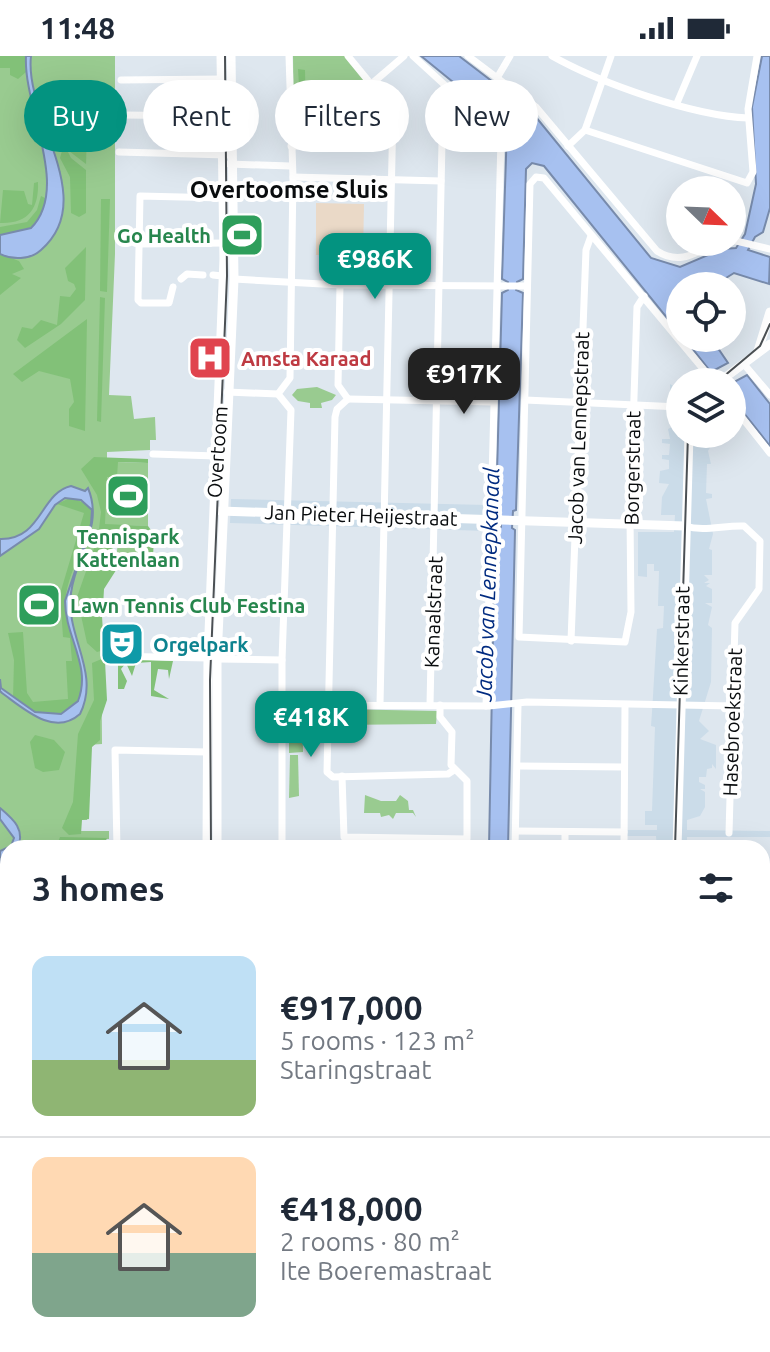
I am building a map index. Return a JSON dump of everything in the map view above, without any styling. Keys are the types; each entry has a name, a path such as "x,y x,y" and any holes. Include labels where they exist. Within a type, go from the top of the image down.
{"main road":[{"name":"Overtoom","path":"221,56 221,79"},
{"name":"Overtoom","path":"207,840 207,752 225,511 227,392 234,279 231,56"},
{"name":"Overtoom","path":"217,840 212,658 218,276 224,243 221,152"},
{"path":"758,351 770,312"},
{"path":"736,368 770,344"},
{"name":"Kinkerstraat","path":"677,840 688,448"},
{"name":"Jan Pieter Heijestraat","path":"213,510 685,526"}],"street":[{"path":"289,56 290,80"},
{"path":"348,56 369,80"},
{"path":"377,80 404,56"},
{"path":"413,56 439,80"},
{"path":"468,56 536,107 657,251 666,256"},
{"path":"497,78 510,56"},
{"path":"552,56 603,79 677,103 725,117 748,118"},
{"path":"568,146 585,130 611,56"},
{"path":"677,103 697,56"},
{"path":"585,130 747,183 753,172 748,118 757,56"},
{"path":"121,80 221,79"},
{"path":"119,152 290,166"},
{"path":"278,394 290,378 291,152"},
{"path":"380,704 392,152"},
{"name":"Kanaalstraat","path":"430,705 442,152"},
{"path":"488,706 493,518 492,402 501,152"},
{"path":"293,177 441,181"},
{"path":"571,641 519,637 519,520 530,184 536,177 544,178 644,296 713,368"},
{"path":"173,287 169,303 141,303 138,300 140,196 223,198"},
{"name":"Jacob van Lennepstraat","path":"571,641 586,250 591,236"},
{"path":"746,242 770,249"},
{"path":"140,244 224,243"},
{"path":"667,256 690,256"},
{"path":"181,279 187,274 203,275"},
{"path":"234,279 340,285 527,286"},
{"path":"340,285 338,385 348,399"},
{"name":"Borgerstraat","path":"571,641 625,642 631,612 637,307 644,296"},
{"path":"758,351 770,358"},
{"path":"743,363 770,395"},
{"path":"227,392 278,394 291,410 282,660 282,840"},
{"path":"454,770 448,774 333,777 327,772 336,411 348,399 492,402"},
{"path":"525,400 666,406"},
{"path":"746,423 770,453"},
{"path":"153,454 217,456"},
{"name":"Jan Pieter Heijestraat","path":"685,526 748,527"},
{"name":"Hasebroekstraat","path":"729,833 735,623 759,589 760,541 748,527"},
{"path":"759,573 770,573"},
{"path":"106,656 282,660"},
{"path":"282,705 488,706 527,702 732,706"},
{"path":"342,776 344,837 468,838 467,781 454,770 452,732 440,717 440,705"},
{"path":"515,840 516,705"},
{"path":"624,840 625,706"},
{"path":"117,840 115,750 207,752"},
{"path":"518,766 624,767"},
{"path":"516,831 624,832"},
{"path":"565,832 565,840"}],"shaded area":[{"path":"316,203 364,204 363,256 316,255"},
{"path":"670,448 710,448 711,464 707,464 706,493 712,494 712,498 706,499 713,534 709,549 712,550 712,575 704,575 709,580 704,583 710,583 706,586 712,589 712,603 705,603 712,607 708,625 712,628 711,682 699,721 709,731 700,739 716,745 716,769 712,764 712,768 707,769 706,777 699,777 699,782 705,785 705,789 700,789 705,792 705,807 700,816 687,820 687,830 770,831 770,837 656,840 656,836 621,836 621,830 657,830 657,825 645,825 645,811 652,811 655,727 651,726 657,629 663,628 664,606 658,606 659,571 654,571 654,564 647,564 647,577 638,576 638,532 674,532 675,515 661,515 662,497 669,484 659,483 660,471 669,469 669,460 662,459 662,455 669,455"},
{"path":"231,499 487,505 487,531 230,523"}],"green space":[{"path":"0,56 115,56 115,80 24,80 24,152 115,152 115,254 109,395 131,396 134,419 155,417 156,440 150,440 150,450 107,452 107,477 117,462 148,463 148,526 106,525 101,627 102,744 87,745 87,820 78,820 79,831 109,831 109,839 0,840"},
{"path":"0,56 26,56 26,72 18,79 10,75 10,68 0,68"},
{"path":"293,56 345,56 365,80 293,80"},
{"path":"298,69 305,70 305,80 299,80"},
{"path":"62,152 68,152 86,170 86,213 79,217 71,213 70,177 60,158"},
{"path":"70,152 86,152 86,164"},
{"path":"38,182 36,200 30,213 18,221 0,223 3,190 24,191 28,204 32,205 34,183"},
{"path":"41,196 45,198 45,209 32,228 0,235 0,227 27,222 37,210"},
{"path":"101,199 110,199 107,292 100,291"},
{"path":"86,247 85,300 61,324 25,348 17,340 22,327 32,329 41,320 57,325 60,296 70,297 76,289 68,281 65,268"},
{"path":"0,254 19,261 24,269 12,274 21,278 0,295"},
{"path":"100,297 105,298 101,422 97,421"},
{"path":"87,319 85,431 69,426 69,409 74,402 70,379 39,371 22,382 13,374"},
{"path":"317,387 336,395 332,400 321,403 322,408 310,408 310,403 298,401 292,395 297,389"},
{"path":"94,457 148,459 148,463 118,462 117,477 107,477 105,524 148,526 154,534 153,558 141,542 129,537 128,532 113,542 112,558 120,564 104,589 103,607 108,608 108,616 102,616 104,650 97,652 87,643 77,597 98,537 101,512 97,495 81,469"},
{"path":"72,497 89,506 93,514 69,580 65,603 80,662 83,691 77,704 65,713 51,716 31,710 13,699 14,660 8,633 23,632 27,693 33,702 68,699 66,661 72,661 70,638 63,637 60,594 84,513 57,504"},
{"path":"131,537 141,541 145,551 141,561 131,565 121,561 117,551 121,541"},
{"path":"104,658 173,661 169,679 168,670 158,669 154,690 169,699 151,696 151,662 136,663 132,676 126,663 121,669 127,681 124,689 118,689 118,661 105,661 107,700 100,721 100,740 92,747 89,819 82,820 81,834 69,835 62,828 73,802 78,734 94,700 92,663"},
{"path":"335,709 437,711 436,724 335,725"},
{"path":"302,712 303,752 289,753 289,713"},
{"path":"35,735 54,740 65,752 59,770 43,772 35,768 30,742"},
{"path":"290,755 298,755 299,796 289,798"},
{"path":"365,795 381,801 396,801 400,795 408,801 409,810 413,810 416,817 413,813 396,813 393,819 389,815 381,817 380,813 364,813"},
{"path":"60,837 107,838 106,840 59,840"}],"water":[{"path":"26,56 31,56 32,80 28,80"},
{"path":"421,56 459,56 490,80 450,80"},
{"path":"762,56 770,56 770,208 763,232 755,237 748,250 770,257 769,284 746,277 746,272 666,272 666,317 544,166 532,163 526,169 523,279 517,282 516,290 523,293 516,510 513,511 512,528 515,530 508,840 489,840 495,530 501,527 501,511 496,508 502,293 508,290 508,282 502,279 506,152 538,152 538,120 651,258 680,267 706,256 746,256 746,229 756,184 752,107"},
{"path":"43,152 54,152 62,182 63,207 57,230 32,256 15,258 0,254 0,235 31,228 42,211 47,191"},
{"path":"695,352 721,352 728,363 719,368 708,368"},
{"path":"746,376 770,404 770,446 746,416"},
{"path":"71,486 85,491 88,488 92,502 93,515 91,528 71,593 73,624 87,683 80,714 60,723 40,718 20,706 0,691 0,679 1,688 35,712 61,714 78,701 82,676 65,601 91,524 92,510 81,500 65,498 55,505 39,529 0,556 0,539 24,532 33,525 53,497"},
{"path":"0,808 14,821 20,840 13,840 0,819"}],"tram line":[{"path":"211,840 210,680 227,276 225,56"},
{"path":"734,368 760,346 770,324"},
{"path":"675,840 688,448"}],"place":[{"name":"Go Health","path":"242,235"},
{"name":"Amsta Karaad","path":"210,358"},
{"name":"Tennispark Kattenlaan","path":"128,496"},
{"name":"Lawn Tennis Club Festina","path":"39,605"},
{"name":"Orgelpark","path":"122,644"}],"district":[{"name":"Overtoomse Sluis","path":"289,189"}],"water label":[{"name":"Jacob van Lennepkanaal","path":"487,584"}]}
